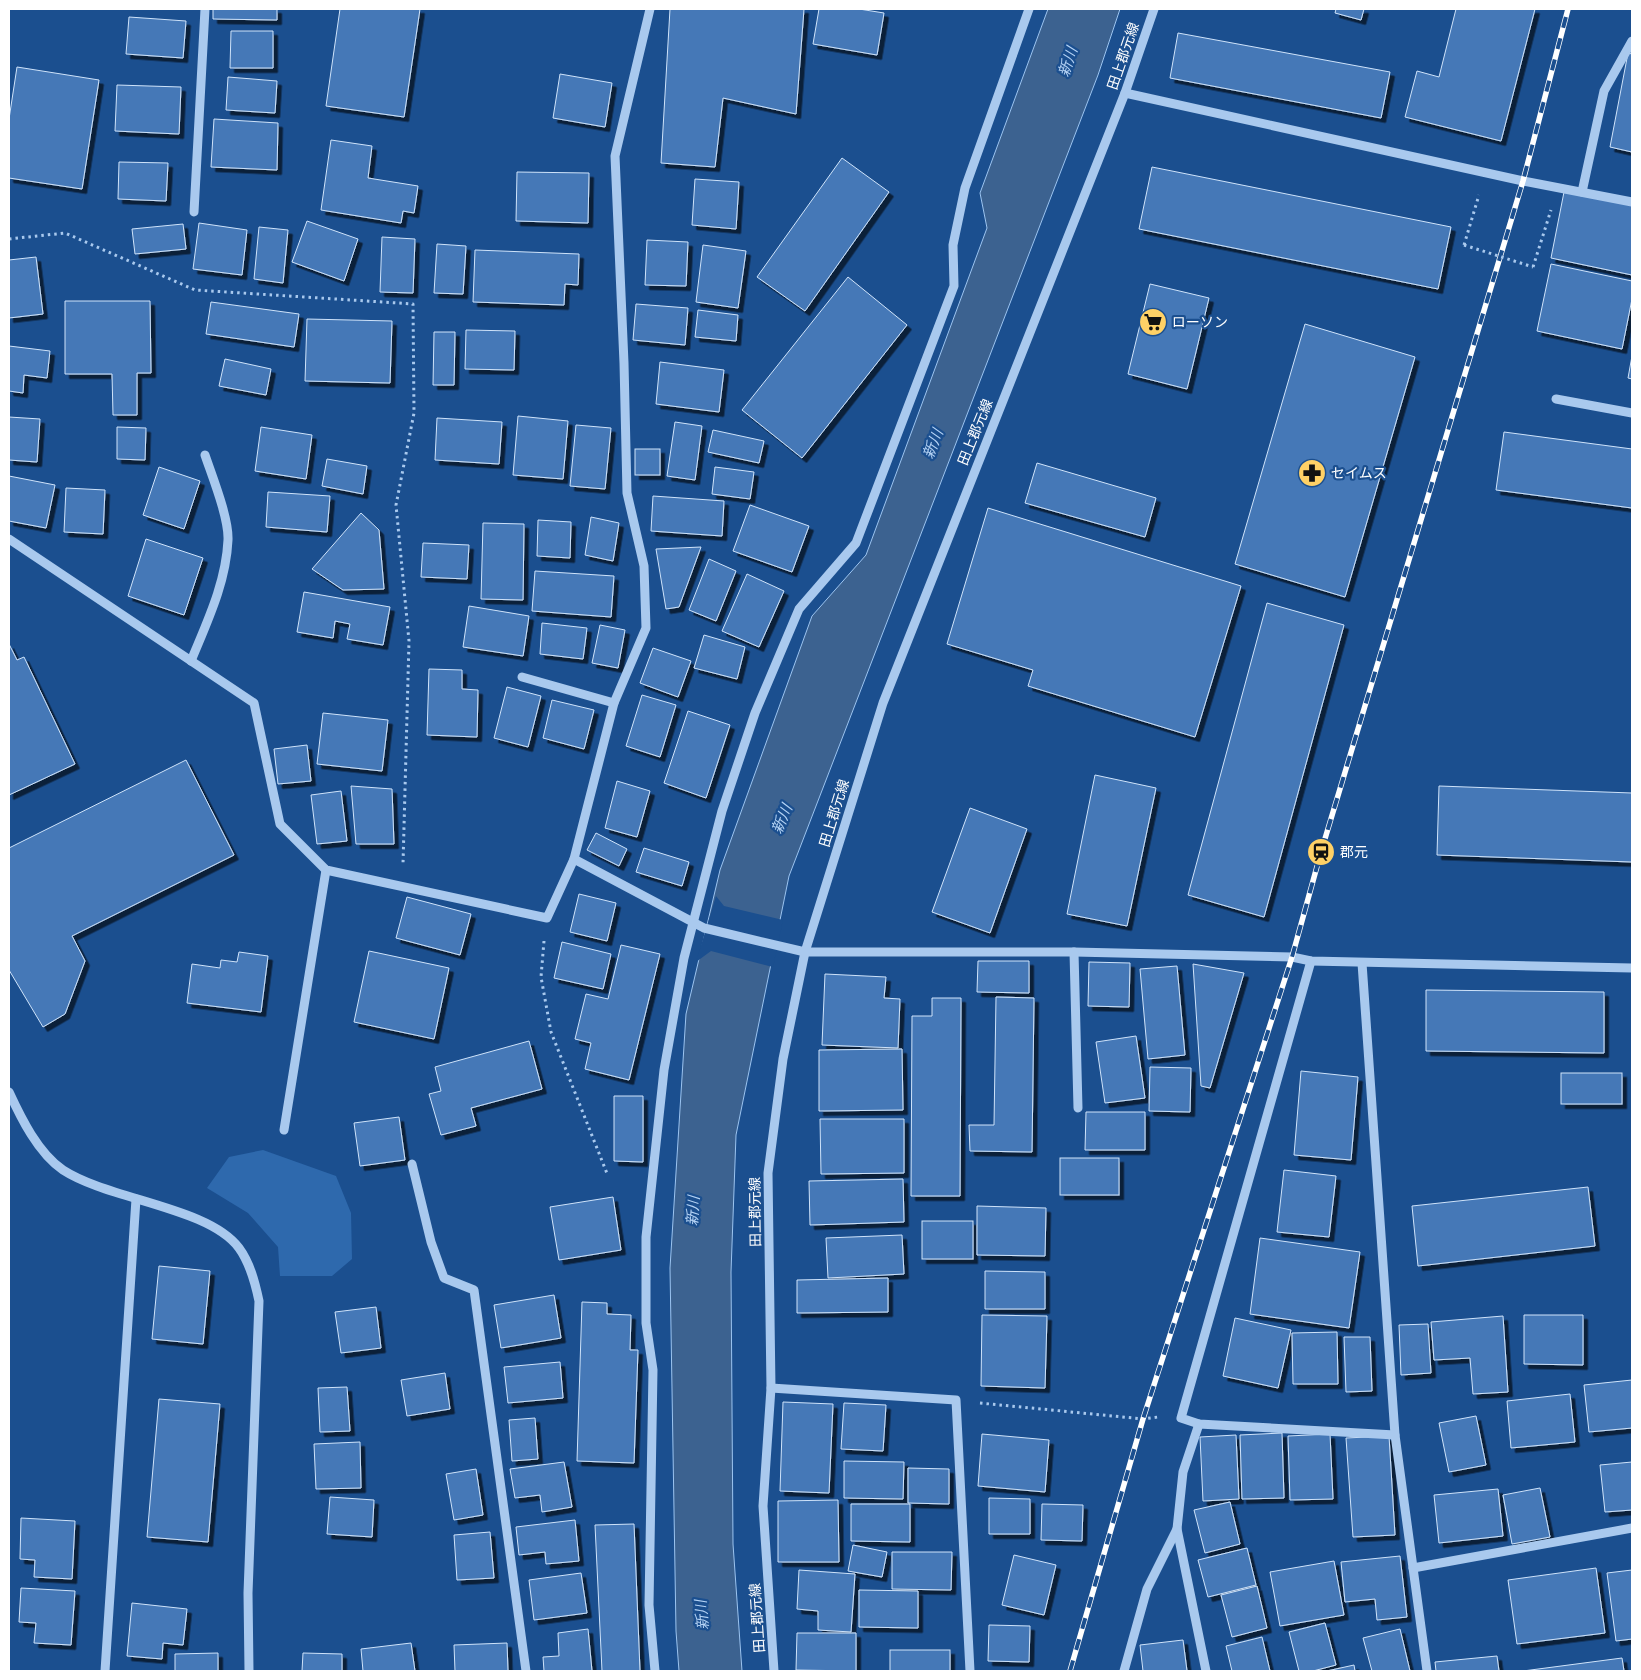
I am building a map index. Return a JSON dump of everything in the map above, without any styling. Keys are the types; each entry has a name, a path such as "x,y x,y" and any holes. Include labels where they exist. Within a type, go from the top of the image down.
{"street":[{"path":"194,212 205,9"},
{"path":"9,539 254,703 280,824 326,870 547,918 574,859 614,703 646,628 644,566 626,493 624,363 615,156 650,9"},
{"path":"655,1671 649,1605 653,1370 646,1323 646,1237 664,1070 684,958 722,811 755,713 798,609 856,543 954,286 953,245 965,188 1029,9"},
{"name":"田上郡元線","path":"774,1671 764,1506 771,1388 768,1173 783,1059 805,952 883,703 1125,93 1154,9"},
{"path":"1582,192 1604,92 1632,41"},
{"path":"1125,93 1632,202"},
{"path":"1556,399 1632,413"},
{"path":"191,661 219,593 228,538 218,492 205,455"},
{"path":"522,677 614,703"},
{"path":"574,859 704,928 805,952 1074,952 1292,957 1311,961 1362,963 1632,968"},
{"path":"284,1130 326,870"},
{"path":"1074,952 1078,1108"},
{"path":"1311,961 1181,1418 1199,1424 1395,1435"},
{"path":"1362,963 1395,1435 1427,1671"},
{"path":"9,1092 41,1148 62,1169 96,1185 216,1226 238,1247 252,1273 260,1301 248,1594 249,1671"},
{"path":"412,1164 431,1242 444,1278 474,1290 526,1671"},
{"path":"105,1671 136,1199"},
{"path":"771,1388 956,1400 970,1671"},
{"path":"1199,1424 1183,1472 1177,1529 1206,1671"},
{"path":"1413,1568 1632,1528"},
{"path":"1124,1671 1147,1589 1177,1529"}],"path":[{"path":"1486,172 1464,245 1534,266 1557,187"},
{"path":"9,239 65,233 195,290 413,304 414,413 396,505 409,641 403,887"},
{"path":"547,918 541,977 551,1032 608,1176"},
{"path":"956,1400 1143,1419 1158,1416 1181,1418"}],"shaded area":[{"path":"263,1150 336,1176 351,1213 352,1259 332,1276 280,1276 278,1247 248,1213 207,1188 229,1157"}],"water":[{"name":"新川","path":"1048,9 1120,9 1098,75 789,876 736,1135 731,1272 733,1544 742,1671 679,1671 676,1631 670,1268 686,1014 720,870 812,616 866,555 987,228 980,193"}],"pier":[{"path":"716,896 724,906 783,920 773,967 711,951 696,962"}],"building":[{"path":"213,9 277,9 277,20 213,19"},
{"path":"340,9 420,9 404,117 326,106"},
{"path":"670,9 804,9 796,114 723,98 715,167 661,163"},
{"path":"819,9 859,9 884,13 877,55 813,44"},
{"path":"1336,9 1364,9 1361,20 1335,13"},
{"path":"1456,9 1535,9 1501,141 1405,117 1417,71 1439,77"},
{"path":"129,17 186,21 183,58 126,54"},
{"path":"231,31 273,31 273,68 230,68"},
{"path":"1178,33 1390,72 1381,118 1170,78"},
{"path":"1628,53 1632,54 1632,152 1610,147"},
{"path":"17,67 99,80 82,189 9,178 9,119"},
{"path":"560,74 612,83 605,127 553,118"},
{"path":"228,77 277,81 275,113 226,110"},
{"path":"117,85 181,87 179,134 115,131"},
{"path":"214,119 278,123 277,170 211,167"},
{"path":"331,140 372,146 368,178 418,186 414,213 403,211 401,223 321,210"},
{"path":"842,158 889,192 805,311 757,277"},
{"path":"119,162 168,163 166,201 118,199"},
{"path":"1152,167 1451,227 1438,289 1139,229"},
{"path":"517,172 589,173 588,223 516,221"},
{"path":"695,179 739,182 736,229 692,225"},
{"path":"1564,192 1632,205 1632,275 1551,258"},
{"path":"307,221 358,239 344,281 292,262"},
{"path":"199,223 247,230 242,275 193,269"},
{"path":"183,224 186,249 135,254 132,229"},
{"path":"259,227 288,230 283,283 254,279"},
{"path":"382,237 415,239 413,293 380,292"},
{"path":"647,240 688,242 686,286 645,285"},
{"path":"437,244 466,246 463,294 434,293"},
{"path":"703,245 746,251 738,308 696,302"},
{"path":"475,250 579,254 578,285 565,284 564,305 473,302"},
{"path":"36,257 43,314 9,318 9,260"},
{"path":"1551,264 1632,281 1632,299 1622,349 1537,331"},
{"path":"848,277 907,325 802,458 742,410"},
{"path":"1150,284 1209,298 1187,389 1128,374"},
{"path":"65,301 150,301 151,373 137,373 137,415 113,415 112,374 65,374"},
{"path":"211,302 299,314 294,347 206,334"},
{"path":"636,304 688,308 685,345 633,340"},
{"path":"698,310 738,315 736,341 695,337"},
{"path":"307,319 392,321 390,383 305,381"},
{"path":"1305,324 1415,357 1345,597 1235,564"},
{"path":"466,330 515,331 514,370 465,369"},
{"path":"434,332 455,332 454,385 433,385"},
{"path":"9,346 50,351 47,378 24,375 23,393 9,391"},
{"path":"1632,356 1632,379 1628,378"},
{"path":"225,359 271,369 266,395 219,386"},
{"path":"660,362 724,370 719,412 656,404"},
{"path":"518,416 568,421 563,479 513,475"},
{"path":"9,417 40,419 37,462 9,460"},
{"path":"437,418 502,422 499,464 435,460"},
{"path":"675,422 702,426 695,480 667,476"},
{"path":"576,425 611,428 605,489 570,486"},
{"path":"117,427 146,428 145,460 117,459"},
{"path":"261,427 312,435 306,479 255,471"},
{"path":"713,430 764,441 759,463 708,452"},
{"path":"1504,432 1632,449 1632,508 1496,490"},
{"path":"635,449 660,449 660,475 635,475"},
{"path":"327,459 367,466 363,494 322,486"},
{"path":"1037,463 1156,498 1145,537 1025,503"},
{"path":"159,467 200,481 184,529 143,515"},
{"path":"715,467 754,472 750,499 712,494"},
{"path":"9,476 55,485 46,528 9,521"},
{"path":"66,488 105,490 103,534 64,532"},
{"path":"268,492 330,496 327,532 266,527"},
{"path":"653,496 724,501 722,536 651,531"},
{"path":"750,505 809,526 792,572 733,551"},
{"path":"988,508 1241,586 1195,737 1028,686 1033,670 947,644"},
{"path":"361,513 379,530 384,589 343,590 312,569"},
{"path":"591,517 619,523 613,561 585,555"},
{"path":"538,520 571,522 570,558 537,556"},
{"path":"483,523 524,524 523,600 481,599"},
{"path":"146,539 203,558 184,615 128,596"},
{"path":"423,543 469,545 467,579 421,577"},
{"path":"701,547 679,607 666,609 656,549"},
{"path":"709,559 736,571 716,621 689,610"},
{"path":"535,571 614,576 611,617 532,611"},
{"path":"747,574 784,591 759,647 722,631"},
{"path":"304,592 390,607 383,645 347,639 350,624 335,621 333,638 297,632"},
{"path":"1267,603 1344,625 1264,917 1188,895"},
{"path":"469,606 529,616 523,656 463,647"},
{"path":"542,623 587,628 583,659 540,654"},
{"path":"600,625 625,630 618,668 592,663"},
{"path":"704,635 745,647 737,679 694,668"},
{"path":"9,644 17,660 24,657 75,764 9,795"},
{"path":"653,648 691,661 678,697 640,683"},
{"path":"429,669 462,670 462,689 478,690 477,737 427,735"},
{"path":"507,687 541,696 528,747 494,738"},
{"path":"642,695 676,705 660,757 626,746"},
{"path":"552,700 594,710 584,749 543,738"},
{"path":"688,711 730,725 706,798 664,783"},
{"path":"323,713 388,720 382,771 317,764"},
{"path":"307,745 311,781 278,784 274,749"},
{"path":"186,760 234,855 72,936 85,961 65,1014 43,1027 9,970 9,848"},
{"path":"1095,775 1156,788 1127,926 1067,914"},
{"path":"617,781 650,791 637,837 605,828"},
{"path":"351,786 392,789 394,844 356,844"},
{"path":"1439,786 1632,793 1632,862 1437,855"},
{"path":"341,791 347,841 317,844 311,795"},
{"path":"970,808 1027,829 990,933 932,912"},
{"path":"596,833 627,849 619,866 587,850"},
{"path":"644,848 689,862 682,886 636,872"},
{"path":"579,894 616,903 607,941 570,932"},
{"path":"407,897 471,914 460,955 396,938"},
{"path":"562,942 611,954 603,989 554,978"},
{"path":"621,945 660,954 629,1080 585,1069 591,1043 575,1039 586,994 608,999"},
{"path":"369,951 449,968 434,1039 354,1022"},
{"path":"239,952 268,956 261,1012 187,1003 192,964 220,968 221,960 237,962"},
{"path":"978,961 1029,961 1029,993 977,992"},
{"path":"1089,962 1130,963 1129,1007 1088,1006"},
{"path":"1193,964 1244,973 1210,1088 1201,1086"},
{"path":"1177,966 1185,1055 1148,1059 1140,969"},
{"path":"825,974 886,977 884,998 900,999 898,1048 822,1045"},
{"path":"1426,990 1604,992 1604,1053 1426,1051"},
{"path":"996,997 1034,998 1032,1152 970,1151 969,1125 994,1125"},
{"path":"932,998 961,998 960,1196 911,1196 912,1016 932,1016"},
{"path":"1136,1036 1145,1098 1105,1103 1096,1042"},
{"path":"529,1041 542,1089 471,1108 476,1126 441,1135 429,1094 441,1091 435,1067"},
{"path":"902,1049 903,1110 819,1111 819,1050"},
{"path":"1150,1067 1191,1068 1190,1112 1149,1111"},
{"path":"1301,1071 1358,1077 1351,1160 1294,1155"},
{"path":"1561,1073 1622,1073 1622,1104 1561,1104"},
{"path":"614,1096 643,1096 643,1162 614,1161"},
{"path":"1086,1112 1145,1112 1145,1150 1085,1150"},
{"path":"399,1117 405,1160 360,1166 354,1123"},
{"path":"820,1119 904,1119 904,1173 821,1174"},
{"path":"1060,1158 1119,1158 1119,1195 1060,1195"},
{"path":"1284,1170 1336,1176 1329,1237 1277,1232"},
{"path":"903,1179 904,1222 810,1225 809,1181"},
{"path":"1588,1187 1595,1246 1418,1266 1412,1206"},
{"path":"613,1197 621,1250 559,1260 550,1207"},
{"path":"977,1206 1046,1208 1045,1256 977,1255"},
{"path":"922,1221 973,1221 973,1259 922,1259"},
{"path":"902,1235 904,1274 828,1278 826,1238"},
{"path":"1260,1238 1360,1252 1349,1328 1250,1314"},
{"path":"159,1266 210,1271 203,1344 152,1339"},
{"path":"985,1271 1045,1272 1045,1309 985,1309"},
{"path":"888,1278 888,1312 797,1313 797,1280"},
{"path":"554,1295 561,1338 501,1348 494,1305"},
{"path":"582,1302 607,1303 607,1314 631,1315 630,1350 638,1350 634,1463 577,1461"},
{"path":"376,1307 381,1348 341,1353 335,1312"},
{"path":"982,1315 1047,1316 1045,1388 981,1386"},
{"path":"1524,1315 1583,1315 1583,1365 1524,1364"},
{"path":"1503,1316 1508,1392 1473,1394 1470,1358 1434,1360 1431,1322"},
{"path":"1235,1318 1291,1330 1278,1388 1223,1376"},
{"path":"1428,1324 1431,1373 1401,1375 1399,1325"},
{"path":"1337,1332 1338,1384 1293,1384 1292,1333"},
{"path":"1344,1337 1370,1337 1372,1391 1346,1392"},
{"path":"560,1362 563,1398 508,1403 504,1367"},
{"path":"445,1373 450,1409 407,1416 401,1380"},
{"path":"1632,1380 1632,1428 1589,1432 1584,1385"},
{"path":"347,1387 350,1431 320,1432 318,1388"},
{"path":"1570,1394 1575,1442 1511,1448 1507,1401"},
{"path":"159,1399 220,1404 208,1542 147,1537"},
{"path":"783,1402 833,1404 829,1493 780,1491"},
{"path":"844,1403 886,1405 883,1451 841,1449"},
{"path":"1476,1416 1486,1465 1449,1472 1439,1423"},
{"path":"535,1418 538,1459 512,1461 509,1420"},
{"path":"1282,1433 1284,1498 1242,1499 1240,1435"},
{"path":"982,1434 1049,1440 1045,1492 978,1486"},
{"path":"1330,1434 1333,1499 1290,1500 1288,1436"},
{"path":"1236,1435 1239,1499 1203,1501 1200,1437"},
{"path":"1389,1436 1395,1535 1353,1537 1346,1438"},
{"path":"360,1442 361,1488 316,1489 314,1444"},
{"path":"844,1461 904,1462 903,1499 844,1498"},
{"path":"564,1462 572,1507 542,1512 540,1495 515,1498 510,1469"},
{"path":"1632,1462 1632,1510 1605,1512 1600,1465"},
{"path":"908,1468 949,1469 949,1504 908,1503"},
{"path":"476,1469 483,1515 454,1520 446,1474"},
{"path":"1540,1488 1550,1537 1512,1544 1503,1495"},
{"path":"1498,1489 1503,1536 1439,1543 1434,1495"},
{"path":"330,1497 374,1500 372,1537 327,1534"},
{"path":"989,1498 1030,1499 1030,1534 989,1534"},
{"path":"838,1500 839,1562 778,1562 778,1501"},
{"path":"1230,1502 1240,1544 1205,1553 1194,1510"},
{"path":"851,1504 910,1504 910,1542 851,1541"},
{"path":"1042,1504 1083,1505 1082,1541 1041,1540"},
{"path":"21,1518 75,1521 72,1579 34,1577 35,1560 20,1559"},
{"path":"575,1520 579,1561 546,1564 545,1552 519,1555 516,1527"},
{"path":"634,1524 640,1671 602,1671 595,1525"},
{"path":"490,1532 494,1578 457,1580 454,1535"},
{"path":"853,1545 887,1552 882,1577 848,1571"},
{"path":"1247,1548 1256,1585 1208,1597 1198,1560"},
{"path":"892,1552 952,1552 951,1590 892,1589"},
{"path":"1014,1555 1056,1565 1044,1615 1002,1605"},
{"path":"1400,1556 1407,1617 1377,1620 1375,1599 1345,1602 1341,1562"},
{"path":"1334,1561 1344,1615 1280,1626 1270,1572"},
{"path":"1596,1568 1605,1633 1517,1644 1508,1580"},
{"path":"799,1570 855,1574 851,1632 818,1630 818,1611 797,1609"},
{"path":"1632,1570 1632,1639 1616,1641 1607,1573"},
{"path":"581,1573 587,1613 534,1620 529,1580"},
{"path":"1257,1586 1267,1628 1232,1637 1221,1595"},
{"path":"21,1588 75,1591 71,1645 34,1643 36,1623 19,1622"},
{"path":"859,1590 918,1591 918,1628 859,1627"},
{"path":"132,1603 187,1609 183,1645 163,1643 162,1659 127,1656"},
{"path":"1325,1623 1336,1665 1313,1671 1299,1671 1289,1632"},
{"path":"989,1625 1030,1626 1029,1662 988,1661"},
{"path":"588,1629 592,1671 544,1671 543,1657 559,1656 558,1633"},
{"path":"1400,1629 1410,1671 1372,1671 1363,1638"},
{"path":"797,1633 856,1633 856,1671 796,1670"},
{"path":"1262,1637 1270,1671 1232,1671 1226,1646"},
{"path":"1183,1640 1187,1671 1143,1671 1140,1645"},
{"path":"411,1643 415,1671 363,1671 361,1649"},
{"path":"507,1643 508,1671 455,1671 454,1645"},
{"path":"890,1650 950,1650 950,1671 890,1671"},
{"path":"218,1653 218,1671 175,1671 175,1654"},
{"path":"303,1653 342,1654 342,1671 302,1671"},
{"path":"1497,1656 1499,1671 1436,1671 1435,1662"},
{"path":"1622,1658 1624,1671 1523,1671"},
{"path":"1354,1665 1355,1671 1327,1671"}],"railway":[{"path":"1070,1671 1143,1419 1292,957 1321,852 1523,181 1568,9"}],"place":[{"name":"ローソン","path":"1153,322"},
{"name":"セイムス","path":"1312,473"},
{"name":"郡元","path":"1321,852"}]}
